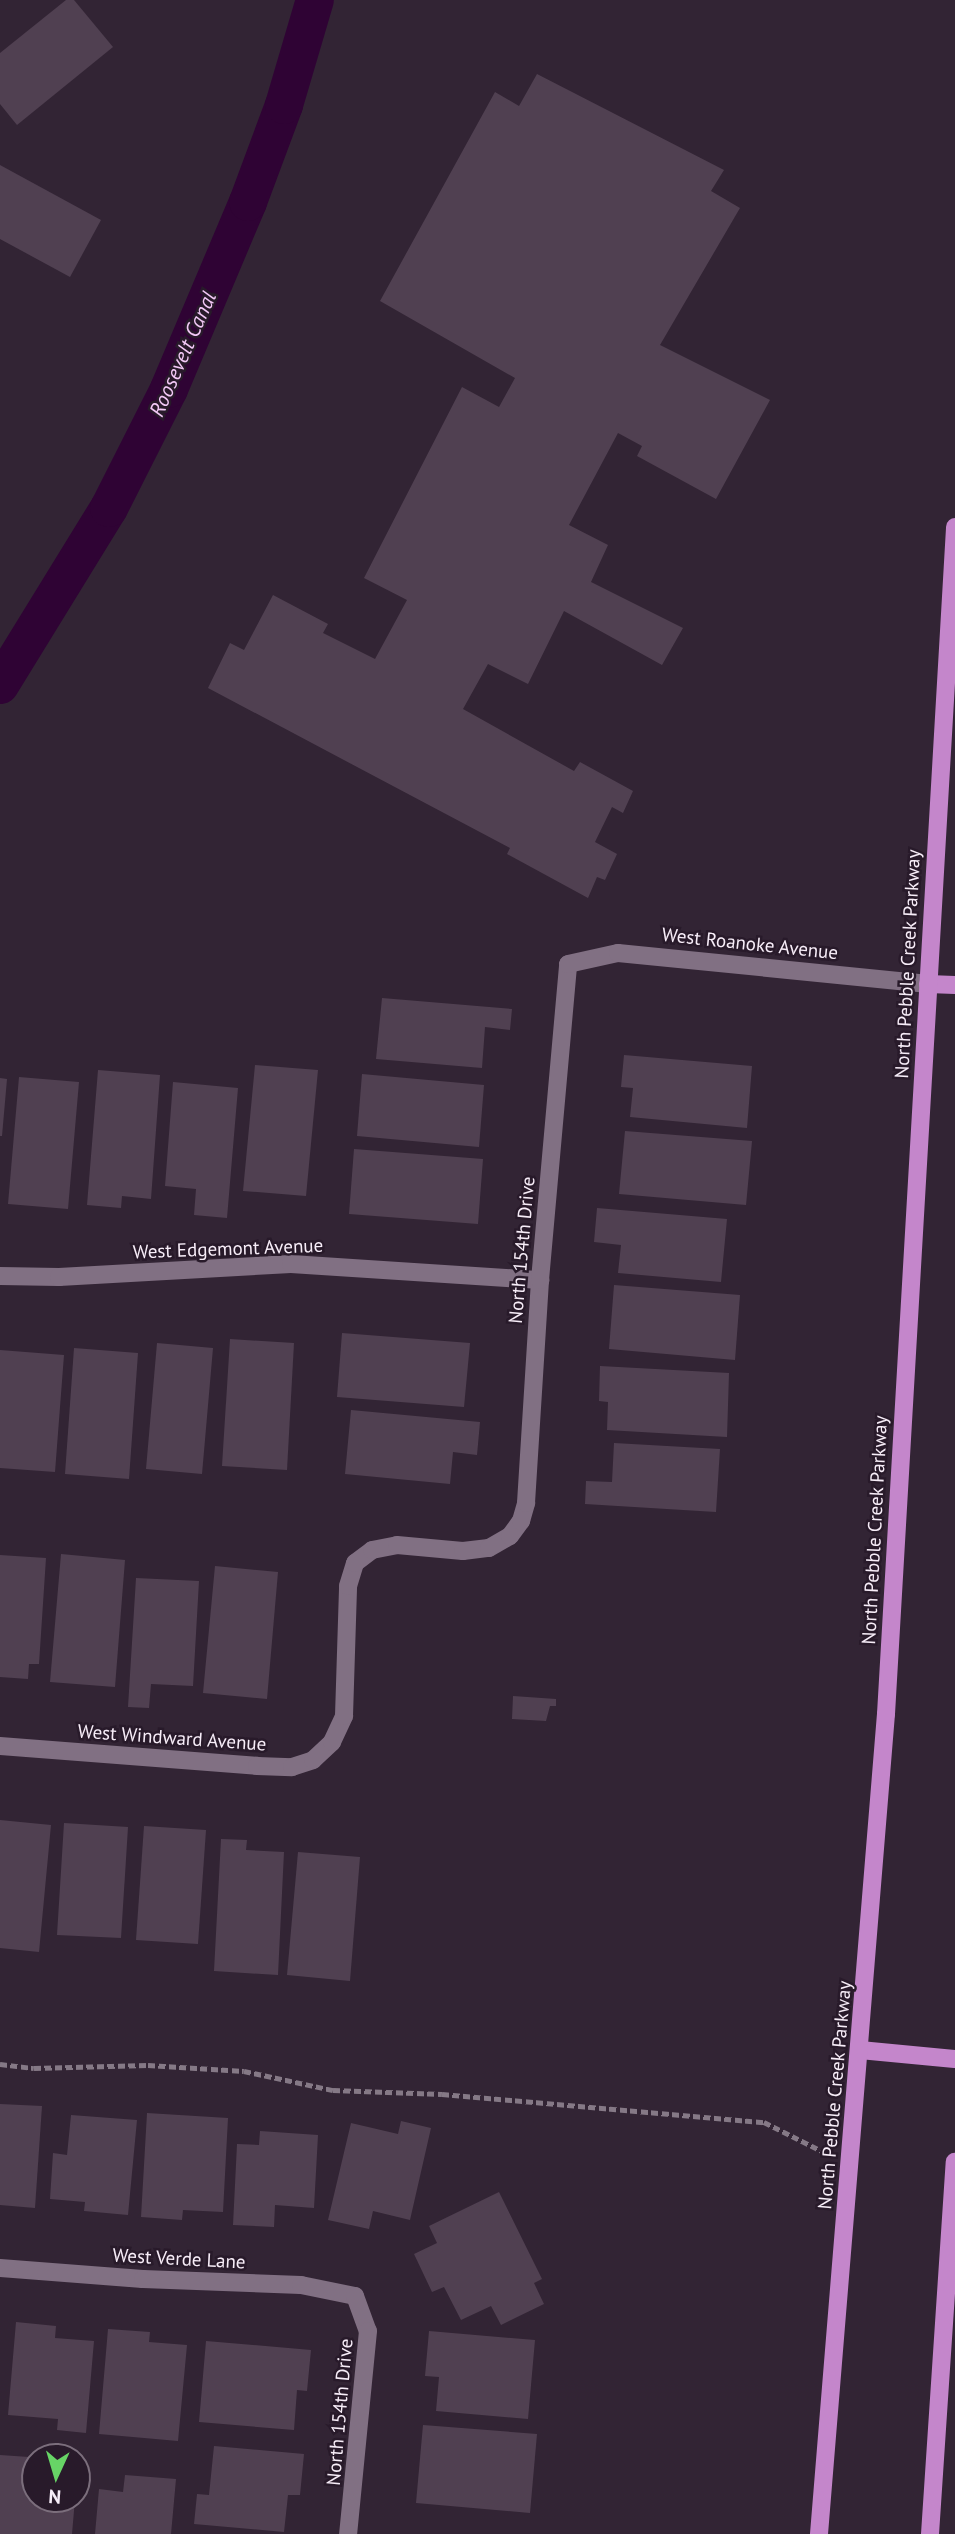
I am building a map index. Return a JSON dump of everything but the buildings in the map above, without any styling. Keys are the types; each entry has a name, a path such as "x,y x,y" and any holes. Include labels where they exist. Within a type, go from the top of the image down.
{"main road":[{"name":"North Pebble Creek Parkway","path":"819,2534 886,1714 955,527"},
{"path":"928,984 955,985"},
{"path":"860,2050 955,2059"},
{"path":"930,2534 955,2162"}],"street":[{"name":"West Roanoke Avenue","path":"568,964 618,953 928,984"},
{"name":"North 154th Drive","path":"332,1742 344,1716 348,1586 355,1563 372,1550 397,1545 463,1551 489,1548 510,1535 521,1521 526,1503 540,1280 568,964"},
{"name":"West Edgemont Avenue","path":"0,1276 59,1277 291,1264 540,1280"},
{"name":"West Windward Avenue","path":"0,1746 292,1767 313,1760 332,1742"},
{"name":"West Verde Lane","path":"0,2268 143,2279 301,2285 355,2296"},
{"name":"North 154th Drive","path":"348,2534 369,2331 355,2296"}],"path":[{"path":"0,2064 34,2067 148,2065 243,2071 333,2090 442,2094 764,2122 850,2166"}],"waterway":[{"name":"Roosevelt Canal","path":"0,685 109,508 169,389 248,202 284,105 315,0"}]}
